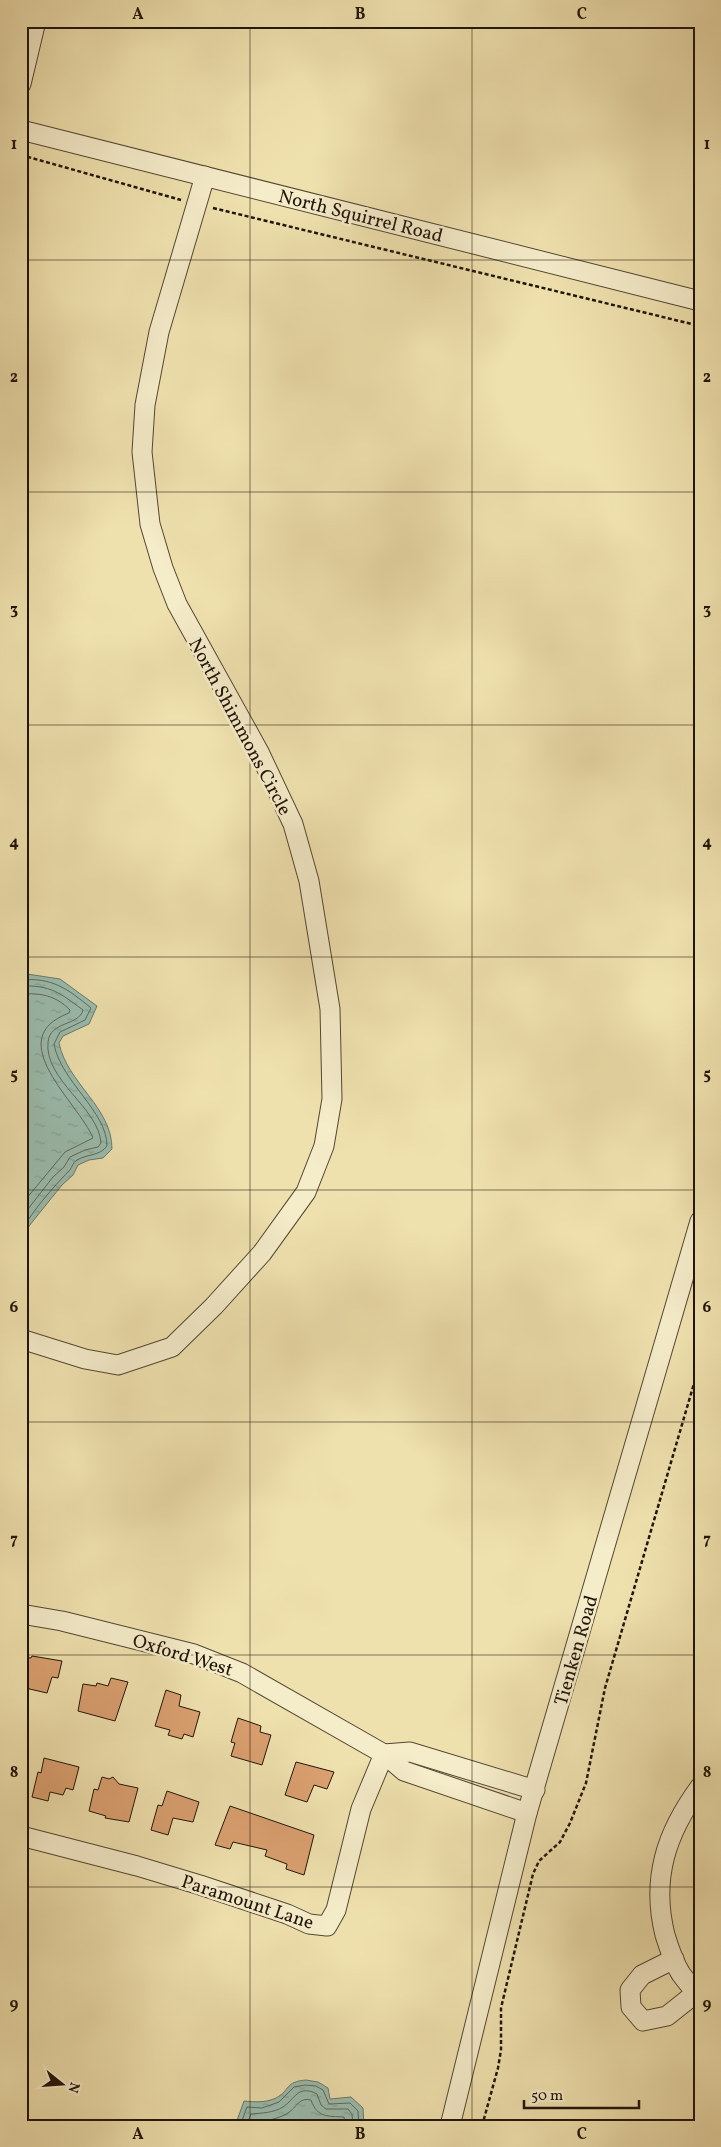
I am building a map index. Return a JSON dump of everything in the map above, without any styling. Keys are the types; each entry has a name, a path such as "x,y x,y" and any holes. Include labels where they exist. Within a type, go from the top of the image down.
{"street":[{"path":"21,84 36,21"},
{"name":"North Squirrel Road","path":"21,130 700,301"},
{"name":"North Shimmons Circle","path":"21,1339 84,1359 118,1365 172,1347 214,1306 262,1253 306,1192 324,1146 332,1099 330,1010 309,881 293,824 259,752 177,604 162,568 150,524 142,452 146,405 159,332 205,176"},
{"name":"Tienken Road","path":"450,2126 528,1813 700,1221"},
{"name":"Oxford West","path":"21,1614 62,1621 202,1657 258,1681 384,1754 404,1771 528,1813"},
{"path":"384,1754 410,1752 535,1790"},
{"name":"Paramount Lane","path":"21,1836 146,1868 270,1908 309,1924 327,1926 336,1910 361,1809 384,1754"},
{"path":"674,1959 642,1975 630,1990 632,2007 643,2021 667,2016 698,1996 680,1973 674,1959 660,1912 660,1874 673,1832 687,1805 700,1787"}],"path":[{"path":"21,155 185,201"},
{"path":"206,206 700,326"},
{"path":"482,2126 499,2059 501,2008 533,1874 539,1861 560,1842 586,1783 605,1688 700,1363"}],"water":[{"path":"27,974 60,979 97,1006 89,1024 63,1036 59,1043 71,1071 105,1120 110,1134 112,1149 103,1158 89,1160 78,1165 73,1175 62,1185 29,1226 22,1248 26,1273 21,1280 21,976"},
{"path":"306,2080 318,2082 328,2088 330,2099 351,2097 363,2108 364,2126 235,2126 244,2101 260,2102 272,2100 281,2095 291,2084"}],"building":[{"path":"32,1656 62,1661 58,1678 52,1677 47,1693 21,1687 21,1657 31,1658"},
{"path":"111,1678 128,1682 115,1721 78,1711 83,1684 96,1686 97,1683 108,1686"},
{"path":"166,1690 181,1695 179,1706 200,1712 193,1737 184,1734 182,1739 168,1735 170,1730 155,1726"},
{"path":"238,1718 261,1726 260,1732 271,1735 262,1765 231,1756 235,1743 231,1742"},
{"path":"44,1758 79,1767 73,1790 66,1788 63,1795 50,1792 48,1801 32,1797 38,1772 41,1773"},
{"path":"296,1762 334,1772 327,1789 314,1785 307,1802 285,1795"},
{"path":"102,1777 109,1779 113,1777 119,1784 138,1788 129,1822 105,1818 106,1816 89,1811 94,1789 98,1790"},
{"path":"167,1791 199,1802 193,1822 173,1818 168,1835 151,1830 158,1805 162,1806"},
{"path":"230,1806 314,1835 304,1875 286,1869 287,1864 265,1856 267,1850 233,1842 230,1849 215,1845"}]}
